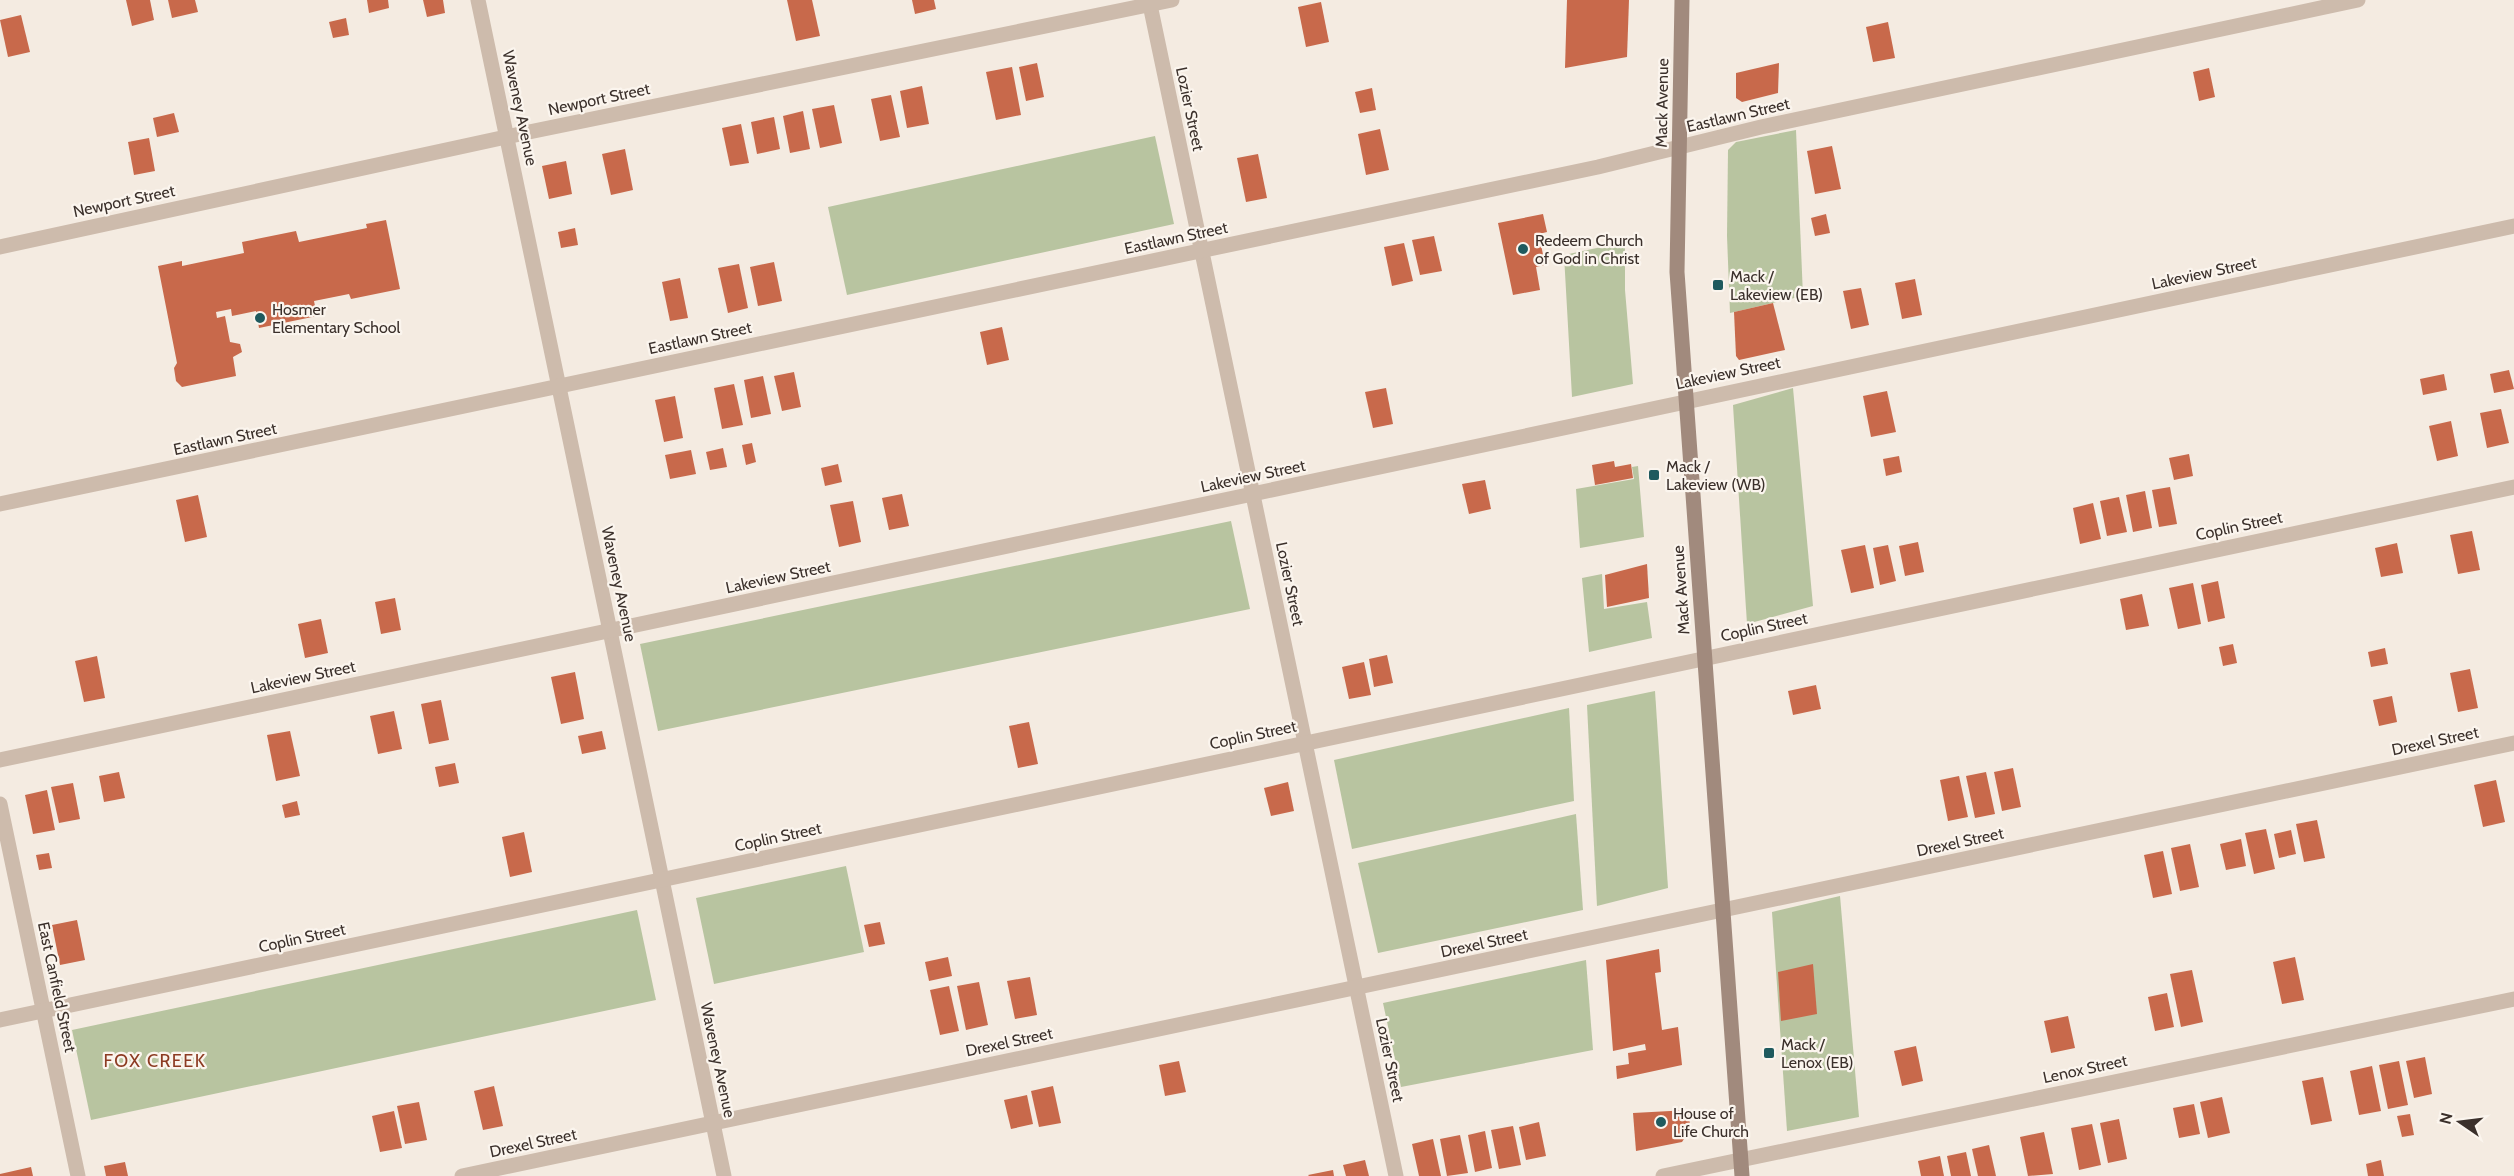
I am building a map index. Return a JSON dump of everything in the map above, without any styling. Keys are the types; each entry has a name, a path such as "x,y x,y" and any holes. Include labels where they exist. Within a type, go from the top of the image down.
{"main road":[{"name":"Mack Avenue","path":"1682,0 1677,272 1742,1176"}],"street":[{"name":"Waveney Avenue","path":"478,0 724,1176"},
{"name":"Newport Street","path":"0,247 507,136 1150,2 1172,0"},
{"name":"Eastlawn Street","path":"0,504 1598,168 1761,127 2358,0"},
{"name":"Lozier Street","path":"1150,2 1396,1176"},
{"name":"Lakeview Street","path":"0,760 2514,226"},
{"name":"Coplin Street","path":"0,1020 2514,487"},
{"name":"Drexel Street","path":"462,1176 1723,912 2514,743"},
{"name":"East Canfield Street","path":"0,804 78,1176"},
{"name":"Lenox Street","path":"1663,1176 2514,999"}],"green space":[{"path":"1796,130 1803,296 1730,313 1727,236 1728,150 1736,142"},
{"path":"1155,136 1174,224 847,295 828,207"},
{"path":"1625,242 1625,290 1633,384 1572,397 1564,255"},
{"path":"1793,388 1813,606 1747,624 1733,405"},
{"path":"1638,466 1644,537 1580,548 1576,489 1634,479 1632,467"},
{"path":"1231,521 1250,609 658,731 640,644"},
{"path":"1602,574 1604,609 1647,602 1652,638 1589,652 1582,578"},
{"path":"1655,691 1668,888 1597,906 1587,705"},
{"path":"1569,708 1574,801 1352,849 1334,760"},
{"path":"1576,814 1583,910 1378,953 1358,863"},
{"path":"846,866 864,952 714,984 696,898"},
{"path":"1840,896 1859,1117 1787,1131 1772,912"},
{"path":"637,910 656,1000 91,1120 72,1030"},
{"path":"1586,960 1593,1050 1401,1087 1383,1003"}],"building":[{"path":"126,0 150,0 154,20 132,26"},
{"path":"168,0 195,0 198,12 172,18"},
{"path":"367,0 388,0 389,8 369,13"},
{"path":"423,0 443,0 445,13 427,17"},
{"path":"787,0 812,0 820,36 796,41"},
{"path":"912,0 934,0 936,9 915,14"},
{"path":"1567,0 1629,0 1627,57 1565,68"},
{"path":"1321,2 1329,42 1306,47 1298,7"},
{"path":"21,15 30,52 8,57 0,20"},
{"path":"346,18 349,35 333,38 329,22"},
{"path":"1888,22 1895,58 1873,62 1866,27"},
{"path":"1037,63 1044,97 1026,101 1019,67"},
{"path":"1779,63 1778,93 1742,102 1736,98 1736,73"},
{"path":"1012,67 1021,115 996,120 986,72"},
{"path":"2209,68 2215,97 2199,101 2193,72"},
{"path":"922,86 929,124 907,128 900,91"},
{"path":"1372,88 1376,110 1360,113 1355,92"},
{"path":"891,95 900,137 880,141 871,99"},
{"path":"834,105 842,143 820,148 812,109"},
{"path":"803,111 810,149 790,153 783,116"},
{"path":"174,113 179,132 157,137 153,118"},
{"path":"774,117 780,149 757,154 751,122"},
{"path":"741,124 749,163 730,166 722,128"},
{"path":"1380,129 1389,170 1366,175 1358,134"},
{"path":"149,138 155,171 134,175 128,142"},
{"path":"1832,146 1841,189 1815,194 1807,151"},
{"path":"625,149 633,190 611,195 602,154"},
{"path":"1258,154 1267,198 1246,202 1237,158"},
{"path":"566,161 572,194 549,199 542,166"},
{"name":"Redeem Church of God in Christ","path":"1543,214 1547,232 1539,234 1545,265 1536,267 1540,290 1513,295 1498,223"},
{"path":"1826,214 1830,233 1815,236 1811,218"},
{"path":"386,220 400,289 351,299 349,294 314,301 317,316 259,328 256,311 232,316 231,309 216,312 217,318 225,316 230,342 240,344 242,352 233,357 236,376 182,387 176,381 174,368 177,363 158,266 182,261 182,266 244,253 242,242 296,231 299,242 367,228 366,224"},
{"path":"575,228 578,245 561,248 558,232"},
{"path":"1434,236 1442,271 1420,275 1412,240"},
{"path":"1404,243 1413,281 1392,286 1384,247"},
{"path":"774,262 782,301 758,306 750,267"},
{"path":"739,264 748,308 728,313 718,268"},
{"path":"680,278 688,318 670,321 662,282"},
{"path":"1915,279 1922,315 1902,319 1895,283"},
{"path":"1861,288 1869,325 1851,329 1843,291"},
{"path":"1773,303 1785,350 1739,360 1736,356 1734,312"},
{"path":"1002,327 1009,360 987,365 980,332"},
{"path":"2509,370 2514,389 2494,393 2490,374"},
{"path":"794,372 801,407 782,411 774,376"},
{"path":"2444,374 2447,390 2423,395 2420,379"},
{"path":"763,376 771,414 751,418 744,380"},
{"path":"734,384 743,425 722,429 714,388"},
{"path":"1386,388 1393,424 1373,428 1365,392"},
{"path":"1887,391 1896,432 1871,437 1863,396"},
{"path":"675,396 683,438 664,442 655,400"},
{"path":"2501,409 2509,443 2487,448 2480,413"},
{"path":"2451,421 2458,456 2437,461 2429,426"},
{"path":"752,443 756,462 746,465 742,445"},
{"path":"723,448 727,467 710,470 706,452"},
{"path":"691,450 696,474 670,479 665,455"},
{"path":"2189,454 2193,476 2174,480 2169,458"},
{"path":"1899,456 1902,472 1886,476 1883,459"},
{"path":"1614,461 1615,467 1631,464 1633,478 1595,485 1592,465"},
{"path":"838,464 842,482 825,486 821,468"},
{"path":"1485,480 1491,509 1469,514 1462,484"},
{"path":"2170,487 2177,524 2159,527 2152,490"},
{"path":"2145,491 2152,528 2133,532 2126,495"},
{"path":"902,494 909,526 889,530 882,498"},
{"path":"198,495 207,537 185,542 176,500"},
{"path":"2119,497 2127,532 2107,536 2100,501"},
{"path":"853,501 861,542 839,547 830,505"},
{"path":"2093,503 2101,539 2080,544 2073,508"},
{"path":"2472,531 2480,570 2458,574 2450,535"},
{"path":"1918,542 1924,572 1905,576 1899,546"},
{"path":"2397,543 2403,573 2381,577 2375,548"},
{"path":"1865,545 1874,588 1851,593 1841,550"},
{"path":"1888,545 1896,581 1880,585 1873,548"},
{"path":"1647,564 1649,598 1607,607 1605,575"},
{"path":"2218,581 2225,618 2208,622 2201,585"},
{"path":"2193,583 2201,624 2178,629 2169,588"},
{"path":"2142,594 2149,626 2126,630 2120,599"},
{"path":"395,598 401,630 381,634 375,602"},
{"path":"321,619 328,653 305,658 298,624"},
{"path":"2233,644 2237,663 2223,666 2219,647"},
{"path":"2385,648 2388,664 2371,667 2368,652"},
{"path":"1387,655 1393,683 1374,687 1369,659"},
{"path":"97,656 105,698 84,702 75,661"},
{"path":"1364,662 1371,695 1349,699 1342,667"},
{"path":"2470,669 2478,708 2458,712 2450,673"},
{"path":"575,672 584,719 561,724 551,677"},
{"path":"1816,685 1821,709 1793,715 1788,691"},
{"path":"2392,696 2397,722 2379,726 2373,700"},
{"path":"441,700 449,740 429,744 421,704"},
{"path":"394,711 402,749 378,754 370,716"},
{"path":"1029,722 1038,764 1018,768 1009,726"},
{"path":"290,731 300,776 276,781 267,735"},
{"path":"602,731 606,749 582,754 578,736"},
{"path":"455,763 459,783 439,787 435,767"},
{"path":"2013,768 2021,807 2002,811 1994,772"},
{"path":"119,772 125,798 104,802 99,776"},
{"path":"1986,772 1995,814 1975,818 1966,776"},
{"path":"1959,776 1968,817 1948,821 1940,780"},
{"path":"2496,780 2505,822 2483,827 2474,785"},
{"path":"1288,782 1294,811 1271,816 1264,788"},
{"path":"73,783 80,819 59,823 51,787"},
{"path":"47,790 55,830 33,834 25,795"},
{"path":"297,801 300,815 285,818 282,805"},
{"path":"2317,820 2325,858 2304,862 2296,824"},
{"path":"2266,829 2275,869 2254,874 2245,833"},
{"path":"2291,830 2296,854 2279,858 2274,834"},
{"path":"524,832 532,872 510,877 502,837"},
{"path":"2241,839 2246,866 2226,870 2220,844"},
{"path":"2190,844 2199,887 2180,891 2171,848"},
{"path":"2163,851 2172,894 2153,898 2144,855"},
{"path":"49,853 52,868 39,870 36,855"},
{"path":"77,920 85,960 60,965 52,925"},
{"path":"880,922 885,944 869,947 864,925"},
{"path":"1659,949 1661,972 1655,973 1662,1030 1678,1027 1682,1065 1617,1079 1616,1066 1629,1064 1628,1053 1646,1050 1645,1044 1613,1051 1606,960"},
{"path":"948,957 952,976 929,981 925,962"},
{"path":"2295,957 2304,1000 2282,1004 2273,962"},
{"path":"1813,964 1817,1014 1781,1021 1778,972"},
{"path":"2192,970 2203,1022 2181,1027 2170,974"},
{"path":"1030,977 1037,1015 1015,1019 1007,981"},
{"path":"979,982 988,1025 966,1030 957,986"},
{"path":"949,986 959,1031 940,1035 930,990"},
{"path":"2167,993 2174,1027 2155,1031 2148,997"},
{"path":"2068,1016 2075,1048 2051,1053 2044,1021"},
{"path":"1916,1046 1923,1081 1902,1086 1894,1051"},
{"path":"2425,1057 2432,1094 2414,1098 2406,1061"},
{"path":"1179,1061 1186,1092 1165,1096 1159,1065"},
{"path":"2399,1061 2408,1105 2388,1109 2379,1065"},
{"path":"2372,1066 2381,1111 2359,1115 2350,1071"},
{"path":"2323,1077 2332,1121 2311,1125 2302,1081"},
{"path":"494,1086 503,1126 483,1130 474,1091"},
{"path":"1053,1086 1061,1123 1039,1127 1031,1091"},
{"path":"1027,1095 1033,1124 1011,1129 1004,1100"},
{"path":"2222,1097 2230,1133 2208,1138 2200,1102"},
{"path":"419,1102 427,1140 405,1144 397,1106"},
{"path":"2194,1104 2200,1134 2179,1138 2173,1108"},
{"name":"House of Life Church","path":"1689,1110 1690,1130 1682,1142 1636,1151 1633,1113"},
{"path":"394,1111 402,1148 380,1152 372,1116"},
{"path":"2410,1114 2414,1135 2402,1137 2397,1116"},
{"path":"2119,1119 2127,1159 2108,1163 2100,1123"},
{"path":"1539,1122 1546,1156 1526,1160 1519,1127"},
{"path":"2092,1124 2101,1165 2079,1170 2071,1128"},
{"path":"1513,1126 1521,1165 1499,1169 1491,1130"},
{"path":"1485,1131 1492,1168 1475,1172 1468,1135"},
{"path":"2044,1132 2053,1174 2028,1176 2020,1137"},
{"path":"1460,1135 1468,1173 1447,1176 1440,1139"},
{"path":"1433,1139 1441,1176 1419,1176 1412,1144"},
{"path":"1989,1145 1996,1176 1978,1176 1972,1149"},
{"path":"1966,1152 1971,1176 1951,1176 1947,1156"},
{"path":"1940,1156 1944,1176 1921,1176 1918,1161"},
{"path":"1365,1160 1369,1176 1346,1176 1343,1165"},
{"path":"2381,1160 2384,1176 2368,1176 2366,1164"},
{"path":"125,1162 128,1176 106,1176 104,1166"},
{"path":"31,1167 33,1176 0,1176 0,1174"},
{"path":"1333,1170 1334,1176 1308,1175"}],"place":[{"name":"Redeem Church of God in Christ","path":"1523,249"},
{"name":"Mack / Lakeview (EB)","path":"1718,285"},
{"name":"Hosmer Elementary School","path":"260,318"},
{"name":"Mack / Lakeview (WB)","path":"1654,475"},
{"name":"Mack / Lenox (EB)","path":"1769,1053"},
{"name":"House of Life Church","path":"1661,1122"}],"district":[{"name":"FOX CREEK","path":"155,1061"}]}
